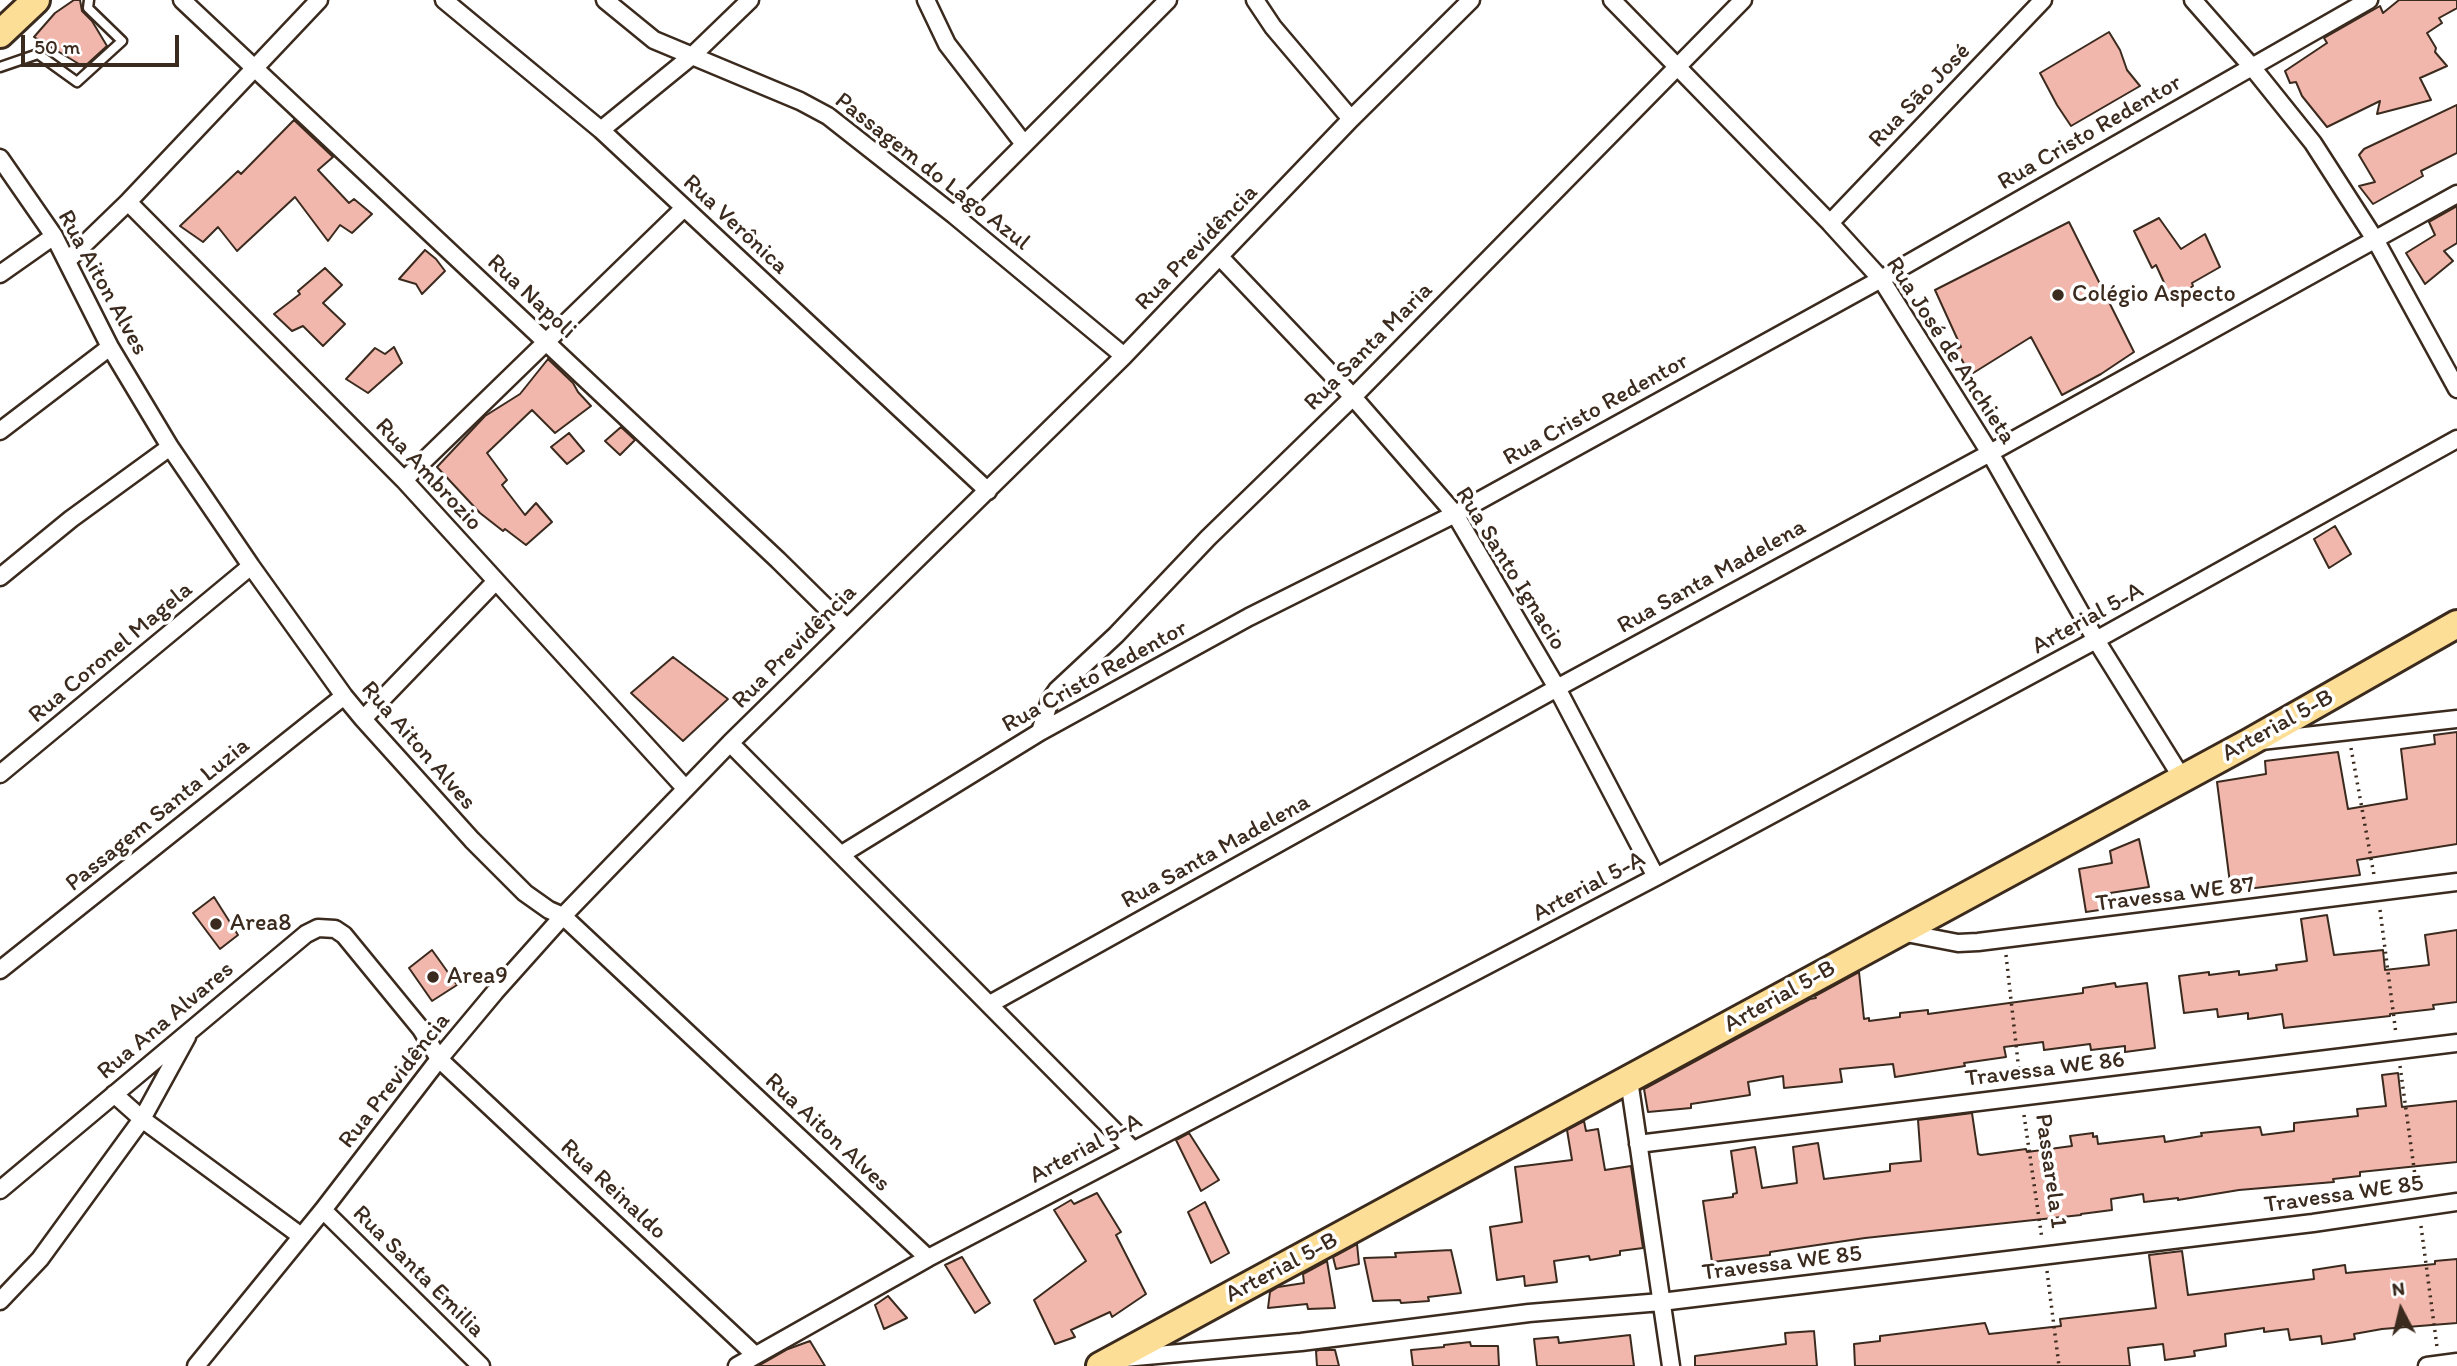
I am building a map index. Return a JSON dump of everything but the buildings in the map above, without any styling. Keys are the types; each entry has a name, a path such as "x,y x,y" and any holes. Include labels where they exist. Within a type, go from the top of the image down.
{"main road":[{"path":"0,34 36,0"},
{"name":"Arterial 5-B","path":"1106,1363 2250,742 2457,624"}],"street":[{"name":"Rua Napoli","path":"182,0 847,628"},
{"path":"66,261 128,202 319,0"},
{"name":"Rua Verônica","path":"444,0 601,130 988,491"},
{"name":"Passagem do Lago Azul","path":"605,0 654,40 828,116 954,215 1124,356"},
{"path":"601,130 693,55 750,0"},
{"path":"926,0 947,44 1024,144"},
{"path":"954,215 1168,0"},
{"path":"1255,0 1273,27 1351,119"},
{"name":"Rua Previdência","path":"196,1366 323,1210 439,1059 563,916 730,743 1124,356 1351,119 1471,0"},
{"name":"Rua José de Anchieta","path":"1612,0 1830,223 1881,279 1990,453 2096,640 2182,778"},
{"name":"Rua Santa Maria","path":"1040,732 1049,700 1057,690 1116,635 1208,538 1353,397 1743,0"},
{"name":"Rua São José","path":"1830,223 2043,0"},
{"path":"2193,0 2252,67 2313,144 2375,241 2457,389"},
{"name":"Rua Cristo Redentor","path":"842,855 1040,732 1249,617 1455,514 1881,279 2369,0"},
{"name":"Rua Aiton Alves","path":"0,158 54,236 110,347 170,447 251,566 363,719 472,840 525,893 549,910 563,916 928,1258"},
{"name":"Rua Santa Madelena","path":"990,1004 1557,688 1990,453 2457,194"},
{"name":"Rua Ambrozio","path":"128,202 404,480 685,788"},
{"path":"404,480 684,208"},
{"path":"0,274 54,236"},
{"name":"Rua Santo Ignacio","path":"1220,257 1353,397 1455,514 1557,688 1656,877"},
{"path":"0,431 110,347"},
{"name":"Arterial 5-A","path":"737,1366 928,1258 1656,877 2096,640 2457,439"},
{"path":"0,578 71,519 170,447"},
{"name":"Rua Coronel Magela","path":"0,774 251,566"},
{"path":"363,719 496,581"},
{"name":"Passagem Santa Luzia","path":"0,970 344,696"},
{"path":"2250,742 2457,719"},
{"path":"730,743 1133,1150"},
{"name":"Travessa WE 87","path":"1900,932 1958,943 2004,939 2457,882"},
{"name":"Rua Ana Alvares","path":"0,1190 306,934 318,928 329,928 344,935 421,1028 439,1059"},
{"path":"0,1301 40,1259 142,1119 192,1029"},
{"name":"Travessa WE 86","path":"1638,1144 2457,1043"},
{"name":"Rua Reinaldo","path":"439,1059 755,1355"},
{"path":"1629,1080 1671,1366"},
{"path":"114,1094 142,1119 300,1236"},
{"name":"Travessa WE 85","path":"1106,1363 1520,1314 1661,1302 2300,1225 2457,1202"},
{"name":"Rua Santa Emilia","path":"323,1210 481,1366"},
{"path":"2427,1366 2457,1362"}],"lane":[{"path":"0,68 38,54 77,82 122,41 88,8 89,0"}],"path":[{"name":"Passarela 1","path":"2004,939 2021,1096 2059,1366"}],"place":[{"name":"Colégio Aspecto","path":"2058,295"},
{"name":"Area8","path":"216,924"},
{"name":"Area9","path":"433,977"}]}
